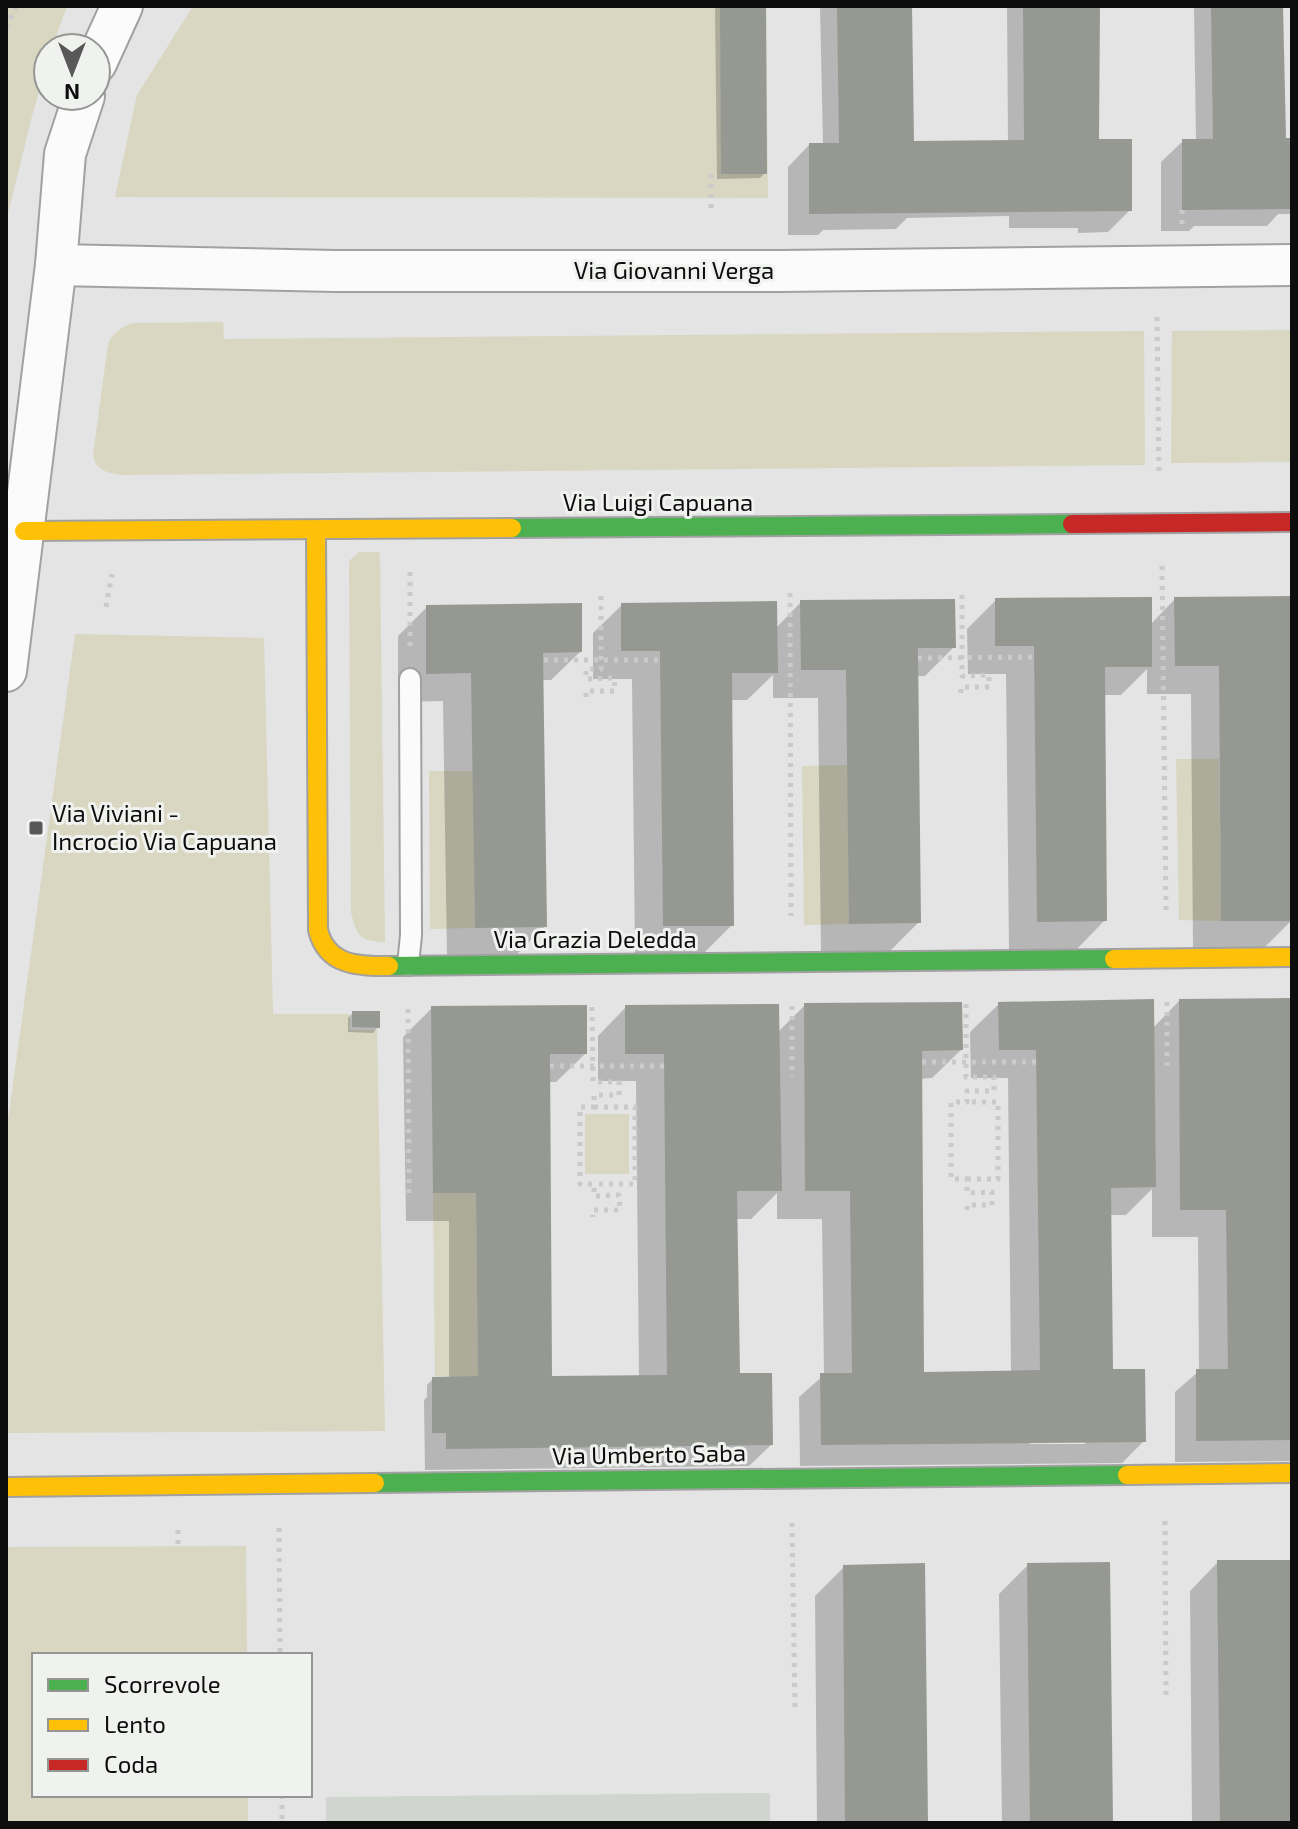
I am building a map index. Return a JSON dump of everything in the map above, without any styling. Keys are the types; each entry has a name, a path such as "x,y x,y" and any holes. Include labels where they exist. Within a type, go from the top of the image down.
{"street":[{"path":"110,32 122,6"},
{"path":"6,671 56,265 65,154 79,112"},
{"name":"Via Giovanni Verga","path":"56,265 335,271 782,271 1292,265"},
{"name":"Via Luigi Capuana","path":"24,531 1292,522"},
{"name":"Via Grazia Deledda","path":"316,530 318,930 320,943 329,956 358,966 1292,957"},
{"name":"Via Umberto Saba","path":"6,1487 1292,1473"}],"lane":[{"path":"408,965 411,935 410,679"}],"path":[{"path":"6,28 16,6"},
{"path":"711,174 711,211"},
{"path":"1157,317 1159,476"},
{"path":"1162,589 1166,913"},
{"path":"961,693 961,687 989,687 989,675 962,676 962,590"},
{"path":"790,593 791,917"},
{"path":"586,697 586,691 615,691 614,678 586,679 586,669 601,669 601,595"},
{"path":"410,597 410,679"},
{"path":"918,658 1034,657"},
{"path":"544,660 660,660"},
{"path":"1167,993 1167,1072"},
{"path":"966,995 966,1077 994,1077 994,1091 967,1091 967,1102"},
{"path":"792,997 792,1077"},
{"path":"592,998 593,1082 619,1082 619,1095 594,1095 594,1107"},
{"path":"408,1001 409,1196"},
{"path":"922,1062 1036,1062"},
{"path":"550,1066 664,1066"},
{"path":"951,1102 967,1102 998,1102 998,1179 951,1179 951,1102"},
{"path":"580,1107 635,1107 635,1184 594,1184 580,1184 580,1107"},
{"path":"967,1179 967,1193 992,1192 992,1205 967,1205 967,1212"},
{"path":"593,1217 593,1210 620,1210 619,1195 594,1196 594,1184"},
{"path":"1164,1512 1166,1695"},
{"path":"792,1517 795,1710"},
{"path":"279,1523 280,1653"},
{"path":"178,1525 178,1546"},
{"path":"282,1797 282,1823"}],"shaded area":[{"path":"6,6 67,6 58,32 32,32 33,112 6,222"},
{"path":"193,6 766,6 768,198 115,197 137,95"},
{"path":"223,322 224,339 1144,331 1145,465 122,475 100,468 93,455 108,344 112,337 133,323"},
{"path":"1292,330 1292,462 1171,463 1172,331"},
{"path":"359,552 379,552 380,560 385,942 360,935 351,912 349,561"},
{"path":"75,634 264,638 273,1014 350,1014 350,1030 377,1030 385,1431 6,1433 6,1135"},
{"path":"1176,759 1219,759 1221,921 1179,920"},
{"path":"848,765 849,924 804,925 802,766"},
{"path":"429,771 473,771 475,928 430,929"},
{"path":"585,1114 629,1114 629,1174 585,1174"},
{"path":"433,1193 476,1193 478,1376 435,1376"},
{"path":"246,1546 247,1653 32,1653 32,1797 248,1797 248,1823 6,1823 6,1547"},
{"path":"770,1793 770,1823 326,1823 326,1797"}],"building":[{"path":"720,6 766,6 767,174 721,174"},
{"path":"837,6 912,6 914,141 1024,140 1023,6 1100,6 1099,139 1132,139 1132,211 809,214 809,143 839,143"},
{"path":"1211,6 1283,6 1286,138 1292,138 1292,209 1182,210 1182,139 1213,139"},
{"path":"1292,596 1292,921 1221,921 1219,666 1175,666 1174,597"},
{"path":"1152,597 1152,667 1105,667 1107,921 1037,922 1034,646 995,646 995,598"},
{"path":"955,599 956,648 918,648 921,923 849,924 846,670 801,670 800,600"},
{"path":"777,601 778,673 732,673 734,926 663,926 660,651 621,651 621,603"},
{"path":"582,603 582,652 543,653 547,927 475,928 471,673 426,674 426,605"},
{"path":"1292,998 1292,1440 1196,1441 1196,1369 1228,1369 1226,1210 1180,1210 1179,999"},
{"path":"1154,999 1156,1187 1111,1188 1113,1369 1145,1369 1146,1442 821,1445 820,1373 852,1373 850,1191 805,1191 804,1003 962,1002 963,1050 922,1051 924,1372 1040,1370 1036,1050 999,1050 998,1002"},
{"path":"779,1004 782,1191 737,1191 740,1373 772,1373 773,1445 446,1449 446,1433 432,1433 432,1377 478,1376 476,1193 433,1193 431,1006 587,1005 587,1054 550,1054 552,1376 667,1375 664,1054 625,1054 625,1005"},
{"path":"352,1011 380,1011 380,1028 352,1027"},
{"path":"1217,1560 1292,1560 1292,1823 1220,1823"},
{"path":"1110,1562 1113,1823 1030,1823 1027,1563"},
{"path":"925,1563 928,1823 845,1823 843,1565"}],"traffic: fast":[{"path":"512,528 1072,524"},
{"path":"389,966 1114,959"},
{"path":"375,1483 1127,1475"}],"traffic: slow":[{"path":"24,531 512,528"},
{"path":"316,530 318,930 329,951 345,962 389,966"},
{"path":"1114,959 1292,957"},
{"path":"1127,1475 1292,1473"},
{"path":"6,1487 375,1483"}],"traffic: jam":[{"path":"1072,524 1292,522"}],"place":[{"name":"Via Viviani - Incrocio Via Capuana","path":"36,828"}]}
